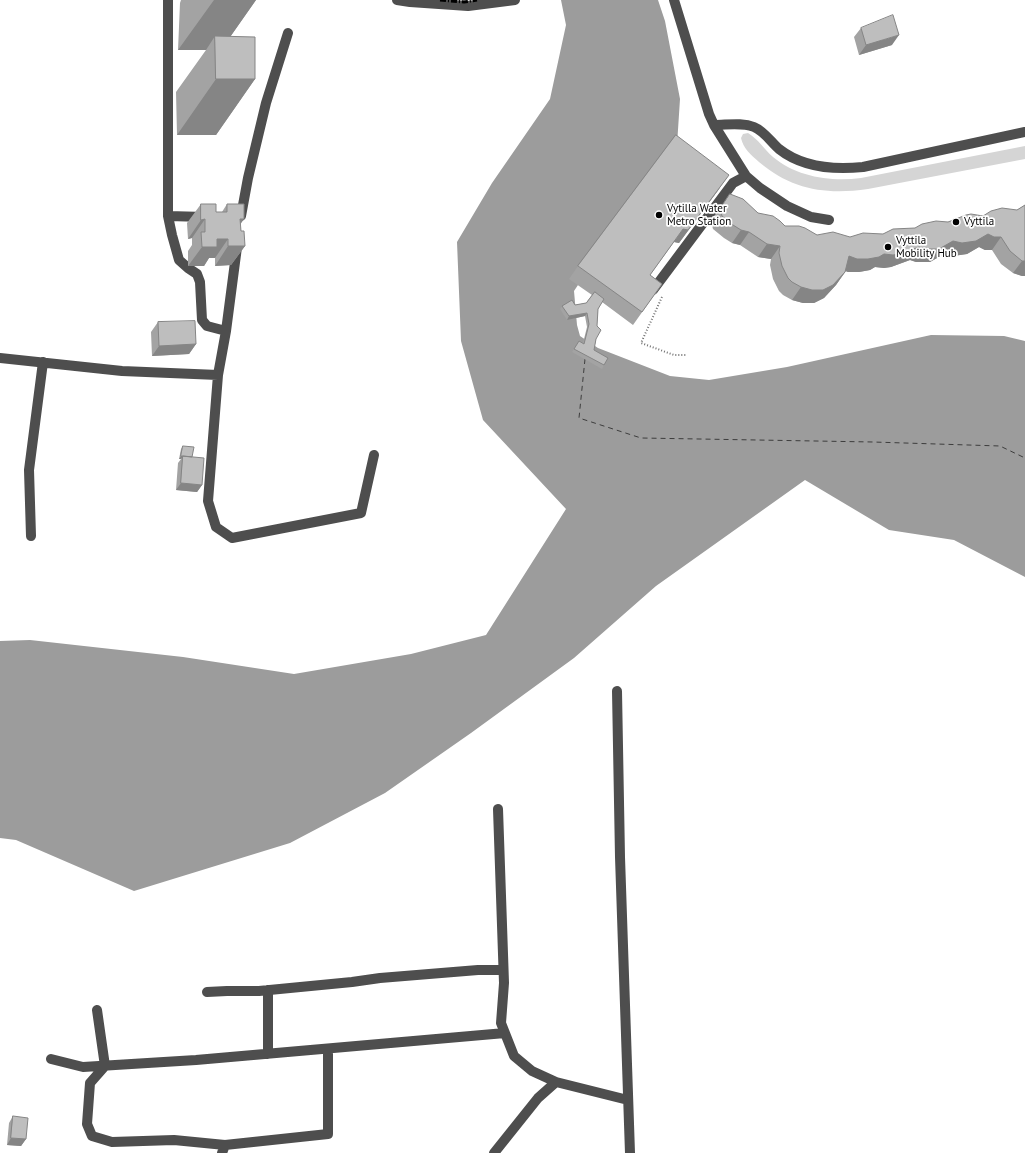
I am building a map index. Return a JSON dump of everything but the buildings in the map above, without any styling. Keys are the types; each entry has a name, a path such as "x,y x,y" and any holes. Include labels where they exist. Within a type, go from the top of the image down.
{"street":[{"path":"168,0 168,216 179,260 197,274 200,282 202,320 207,326 226,331"},
{"path":"397,0 468,6 515,0"},
{"path":"674,0 709,114 714,125 746,176 760,188 787,206 811,217 829,220"},
{"path":"238,220 266,103 288,33"},
{"path":"714,125 746,124 756,127 777,147 788,155 818,167 847,169 1025,132"},
{"path":"653,290 733,183 746,176"},
{"path":"168,216 212,217"},
{"path":"238,239 226,331 218,375 208,501 216,527 232,538 361,513 374,455"},
{"path":"0,358 122,371 218,375"},
{"path":"31,536 29,470 43,362"},
{"path":"617,691 620,857 630,1153"},
{"path":"498,809 504,983 501,1022 514,1056 532,1071 556,1082 628,1100"},
{"path":"207,992 268,990 380,978 478,970 503,970"},
{"path":"268,990 268,1054"},
{"path":"97,1010 104,1066 90,1083 87,1124 92,1136 112,1142 174,1140 224,1149 328,1134 328,1049"},
{"path":"51,1059 83,1067 104,1066 196,1060 505,1033"},
{"path":"494,1153 538,1098 556,1082"}],"path":[{"path":"662,297 641,343 674,355 687,355"}],"shaded area":[{"path":"561,0 658,0 665,21 680,99 677,145 614,231 574,291 577,325 580,336 598,348 670,376 709,380 787,367 931,335 1004,336 1025,341 1025,577 954,540 889,530 805,480 656,586 574,658 471,733 385,793 290,843 134,891 16,840 0,838 0,641 30,640 183,657 294,674 411,654 486,635 566,509 483,420 461,341 457,242 492,183 550,99 566,25"},
{"path":"748,133 782,164 803,173 826,178 861,178 1025,146 1025,159 868,189 853,191 824,190 810,188 784,179 759,162 748,151 741,138 743,134"}],"ferry route":[{"path":"585,359 579,418 641,438 1000,446 1025,458"}],"railway":[{"path":"440,0 464,2 477,0"}],"place":[{"name":"Vytilla Water Metro Station","path":"659,215"},
{"name":"Vyttila","path":"956,222"},
{"name":"Vyttila Mobility Hub","path":"888,247"}]}
